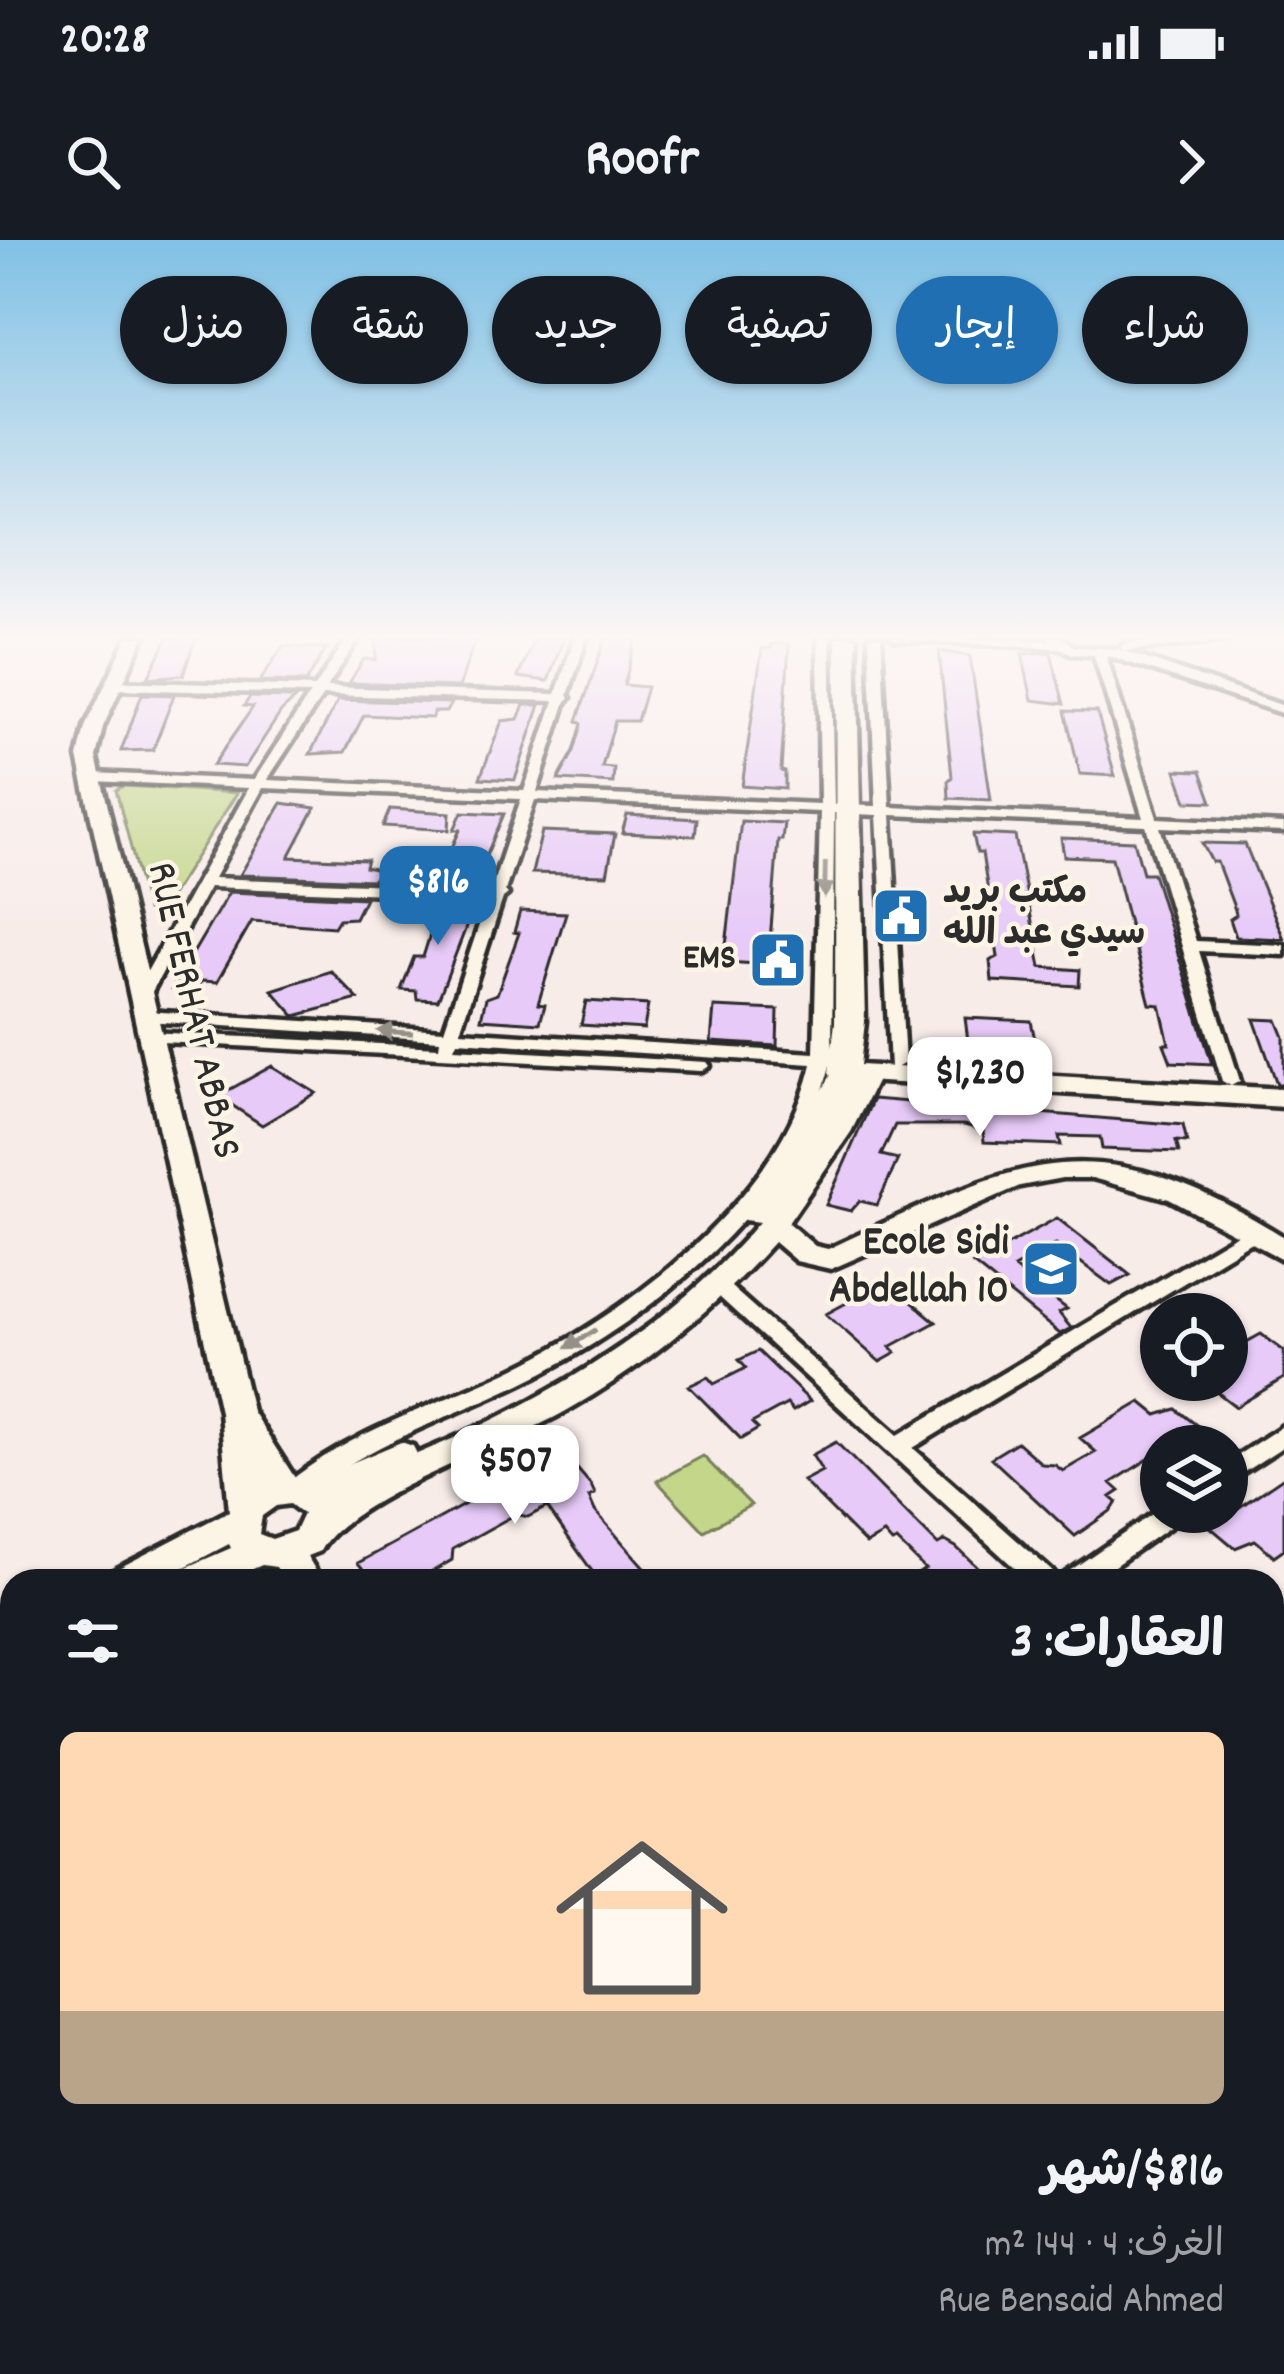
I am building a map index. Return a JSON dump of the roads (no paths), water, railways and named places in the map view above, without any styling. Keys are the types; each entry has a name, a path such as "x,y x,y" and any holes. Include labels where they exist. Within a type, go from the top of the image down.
{"main road":[{"path":"851,737 855,808"},
{"path":"852,1066 857,737"},
{"path":"852,1066 1284,1084"},
{"path":"852,1066 1284,1098"}],"street":[{"name":"RUE FERHAT ABBAS","path":"90,737 92,777 267,1543"},
{"path":"289,737 204,882 146,1016 448,1044 852,1066"},
{"path":"448,1044 551,737"},
{"path":"834,737 855,808"},
{"path":"267,1543 263,1496 354,1498 498,1433 636,1351 715,1284 772,1225 820,1163 852,1066 855,808 863,737"},
{"path":"1134,737 1152,822 1231,1081"},
{"path":"92,777 1284,828"},
{"path":"204,882 500,894"},
{"path":"1190,946 1284,950"},
{"path":"301,1500 521,1399 648,1317 724,1246 777,1186 817,1129 852,1066"},
{"path":"772,1225 806,1255 831,1258 1009,1182 1060,1168 1162,1186 1284,1250"},
{"path":"897,1446 1254,1231"},
{"path":"715,1284 1033,1569"},
{"name":"RUE FERHAT ABBAS","path":"236,1412 301,1500"},
{"path":"1248,1459 1284,1434"},
{"path":"171,1569 267,1543 308,1541 301,1500"},
{"path":"1092,1569 1143,1533"},
{"path":"215,1569 267,1543"}],"place":[{"name":"مكتب بريد سيدي عبد الله","path":"901,916"},
{"name":"EMS","path":"778,960"},
{"name":"Ecole Sidi Abdellah 10","path":"1051,1269"}]}
